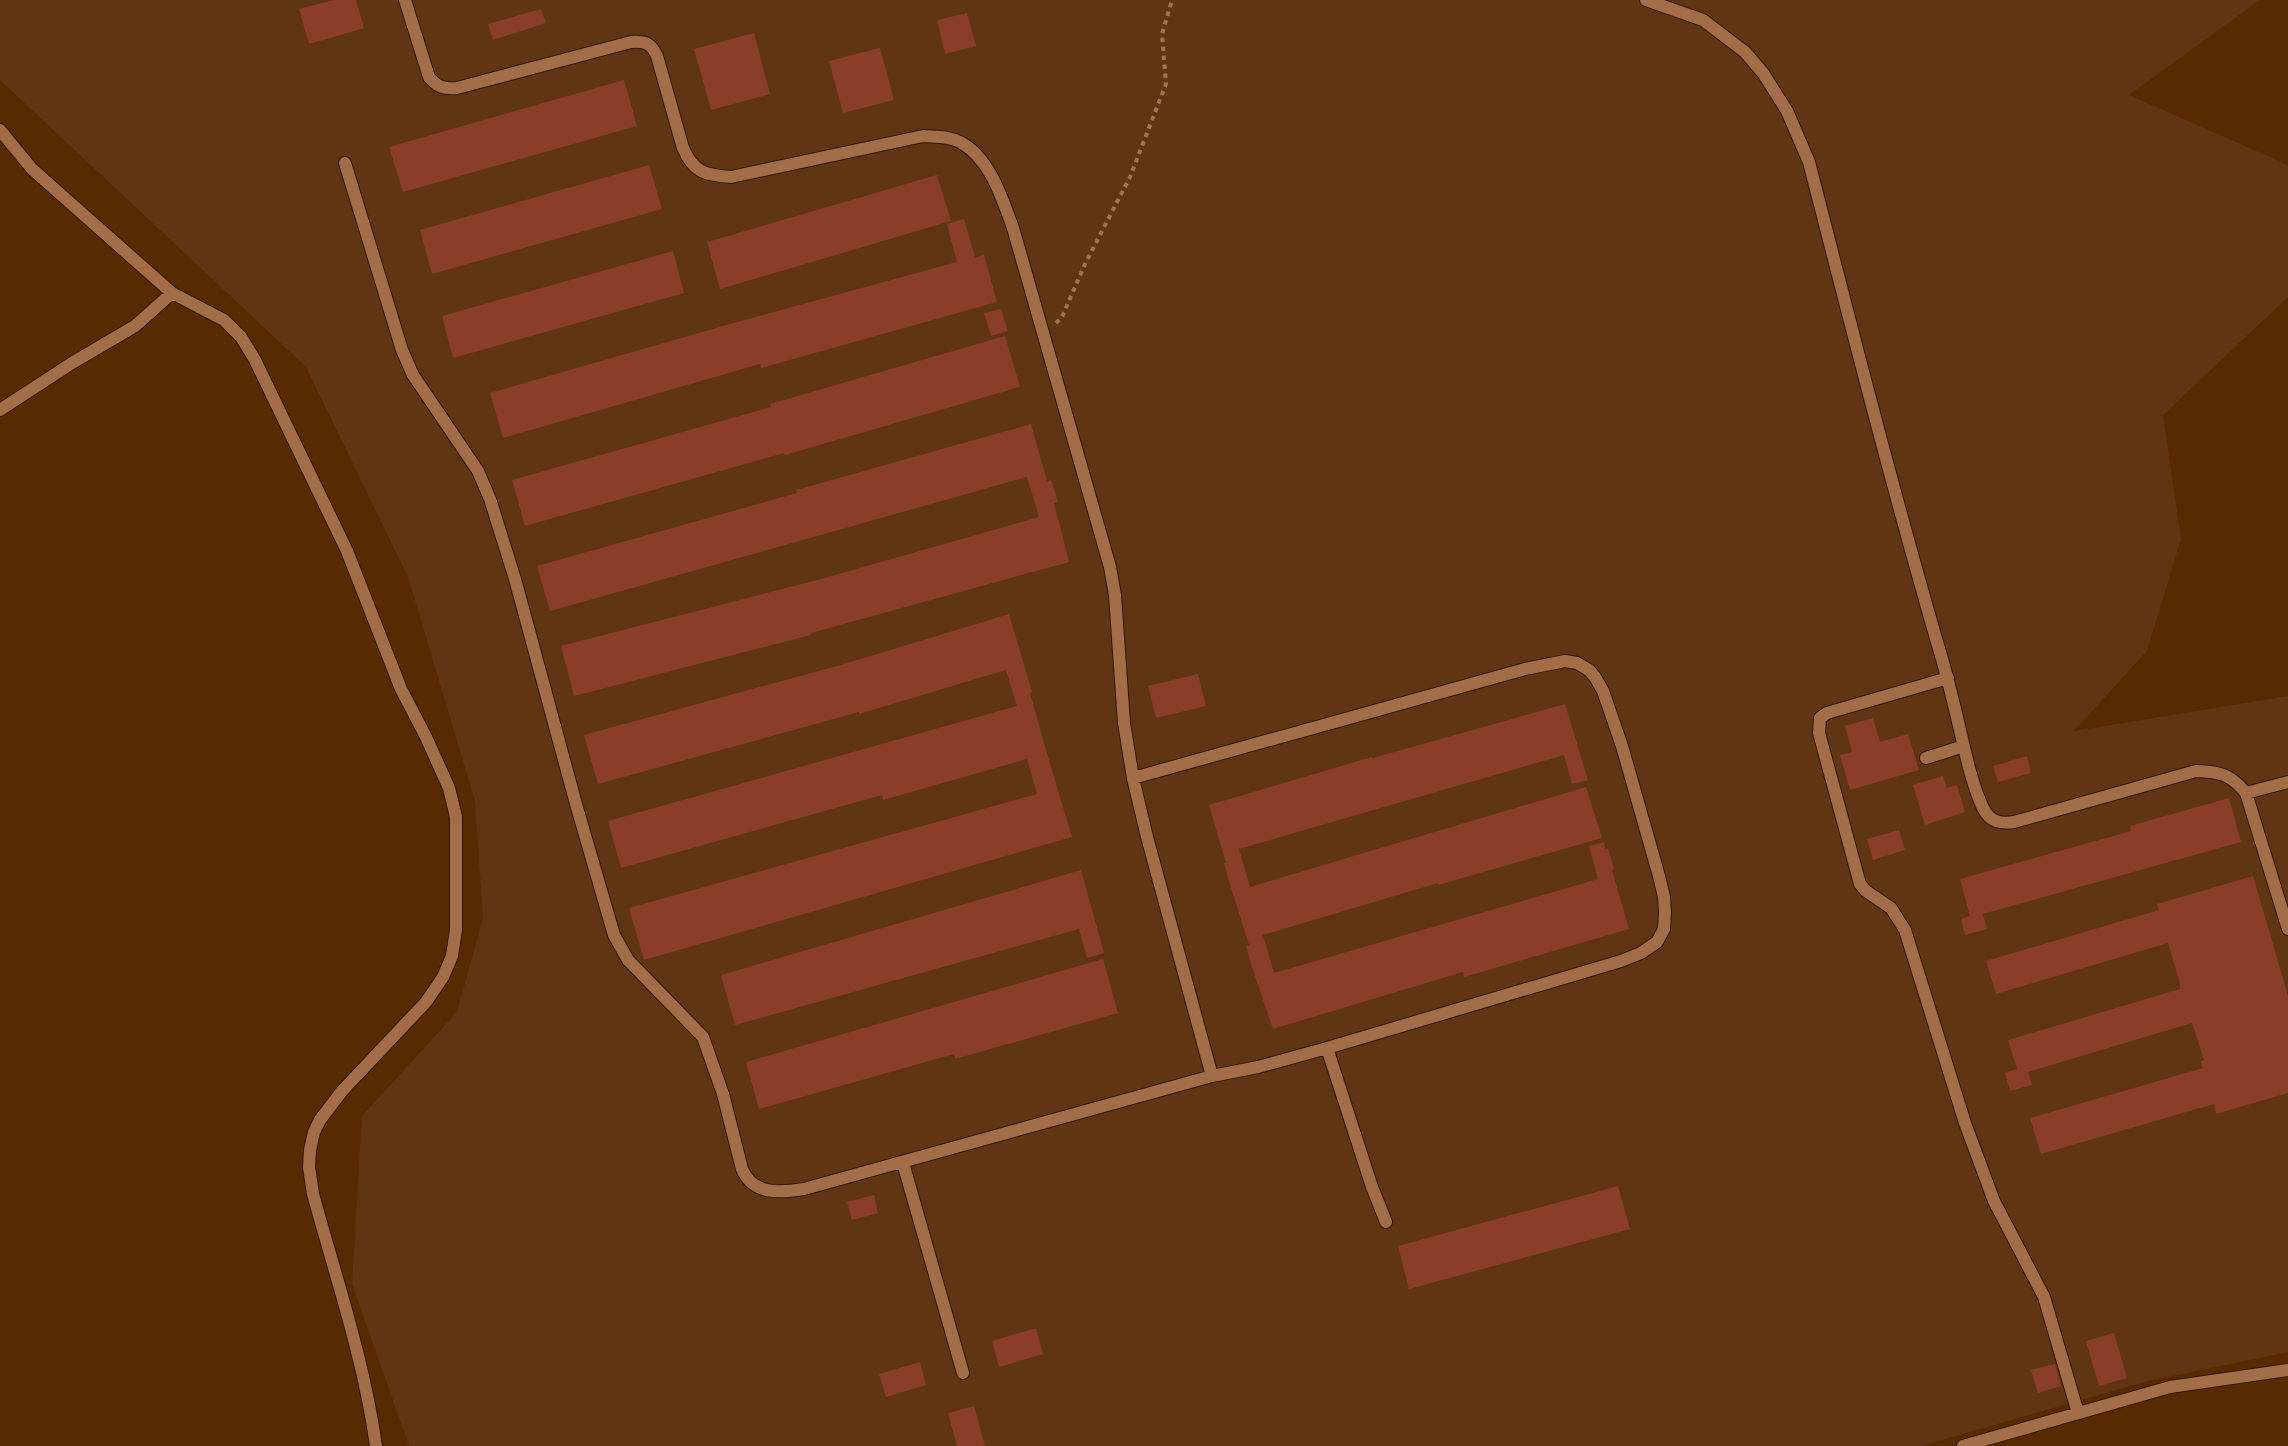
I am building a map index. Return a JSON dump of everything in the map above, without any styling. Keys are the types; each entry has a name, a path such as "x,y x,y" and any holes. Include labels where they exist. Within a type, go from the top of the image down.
{"lane":[{"path":"405,0 429,76 435,85 445,89 457,88 631,42 644,41 649,44 657,56 688,160 699,171 715,176 731,177 923,136 959,141 973,150 998,187 1013,228 1110,567 1115,595 1124,723 1133,778 1212,1076"},
{"path":"1646,0 1703,20 1745,52 1763,73 1787,111 1809,162 1895,496 1948,678 1964,746 1983,808 1988,816 2004,823 2196,771 2216,772 2234,779 2246,793 2288,929"},
{"path":"0,130 32,169 172,293 224,320 237,332 255,360 347,551 401,689 449,788 456,817 456,930 452,956 443,977 426,1002 327,1109 314,1132 310,1150 309,1167 313,1194 361,1360 376,1446"},
{"path":"345,163 402,350 413,375 478,471 490,499 515,579 614,935 628,960 703,1037 723,1094 733,1138 746,1179 770,1192 787,1192 903,1163 1212,1076 1258,1067 1621,961 1641,953 1658,942 1664,929 1664,897 1622,746 1595,677 1577,663 1546,664 1133,778"},
{"path":"0,410 72,363 135,326 172,293"},
{"path":"1948,678 1827,713 1820,718 1819,733 1860,884 1866,891 1891,908 1905,930 1972,1142 1994,1201 2044,1298 2078,1413"},
{"path":"1926,758 1964,746"},
{"path":"2246,793 2288,782"},
{"path":"1327,1048 1372,1188 1386,1222"},
{"path":"903,1163 963,1373"},
{"path":"1963,1446 2170,1387 2288,1370"}],"path":[{"path":"1045,335 1062,317 1085,264 1130,177 1166,84 1162,34 1172,0"}],"shaded area":[{"path":"0,0 2260,0 2129,95 2288,165 2288,297 2163,415 2181,539 2147,651 2074,731 2288,696 2288,1352 2144,1382 1921,1446 409,1446 352,1284 362,1116 457,1012 483,918 475,801 408,577 306,367 0,80"}],"building":[{"path":"334,0 356,0 364,28 309,44 299,9"},
{"path":"541,9 546,23 493,40 488,24"},
{"path":"967,13 976,46 945,54 937,20"},
{"path":"754,33 770,94 711,110 694,49"},
{"path":"880,48 894,100 843,113 829,61"},
{"path":"624,80 637,126 403,192 389,147"},
{"path":"649,165 662,209 432,274 420,230"},
{"path":"937,175 951,221 720,289 707,242"},
{"path":"964,219 975,257 984,255 997,302 761,368 760,364 503,438 490,393 957,262 947,224"},
{"path":"673,251 684,293 453,358 442,316"},
{"path":"1001,309 1008,331 991,336 984,313"},
{"path":"1005,336 1020,387 785,455 784,453 525,526 512,480 771,407 770,404"},
{"path":"1031,424 1047,481 1051,480 1058,502 1054,503 1069,562 811,633 811,635 574,696 561,646 821,579 1039,517 1027,477 550,611 537,566"},
{"path":"1009,614 1072,837 644,960 629,908 1037,794 1027,759 883,800 882,795 621,868 608,821 1017,706 1006,670 859,714 859,712 598,784 584,735 844,664"},
{"path":"1198,674 1206,706 1156,718 1148,686"},
{"path":"1565,704 1588,780 1572,784 1564,755 1239,849 1250,887 1586,787 1602,838 1438,885 1438,883 1263,935 1274,973 1598,879 1589,846 1604,842 1605,849 1608,848 1629,929 1464,977 1463,972 1273,1029 1246,946 1249,945 1209,805"},
{"path":"1873,718 1880,742 1908,734 1919,770 1850,790 1840,755 1852,752 1845,726"},
{"path":"2027,756 2031,773 1998,782 1993,766"},
{"path":"1943,776 1947,788 1957,785 1965,812 1925,825 1913,785"},
{"path":"2229,798 2241,842 1983,914 1987,929 1965,935 1961,919 1970,916 1960,879 2131,831 2130,826"},
{"path":"1899,830 1905,850 1873,860 1867,839"},
{"path":"1081,870 1104,953 1087,958 1079,929 735,1025 721,975"},
{"path":"2253,876 2288,996 2288,1093 2216,1114 2214,1104 2041,1154 2030,1118 2203,1068 2201,1061 2204,1060 2192,1023 2028,1072 2032,1085 2010,1091 2005,1073 2017,1069 2008,1040 2180,989 2180,983 2168,943 1996,994 1986,961 2159,910 2157,904"},
{"path":"1103,959 1118,1013 955,1059 954,1054 759,1109 746,1062"},
{"path":"1618,1186 1630,1229 1409,1289 1398,1246"},
{"path":"874,1195 878,1213 852,1220 847,1202"},
{"path":"1036,1328 1043,1354 999,1367 992,1341"},
{"path":"2114,1333 2127,1378 2099,1386 2086,1341"},
{"path":"920,1362 926,1385 886,1397 879,1374"},
{"path":"2055,1364 2061,1386 2038,1393 2031,1370"},
{"path":"974,1406 985,1446 957,1446 948,1413"}]}
